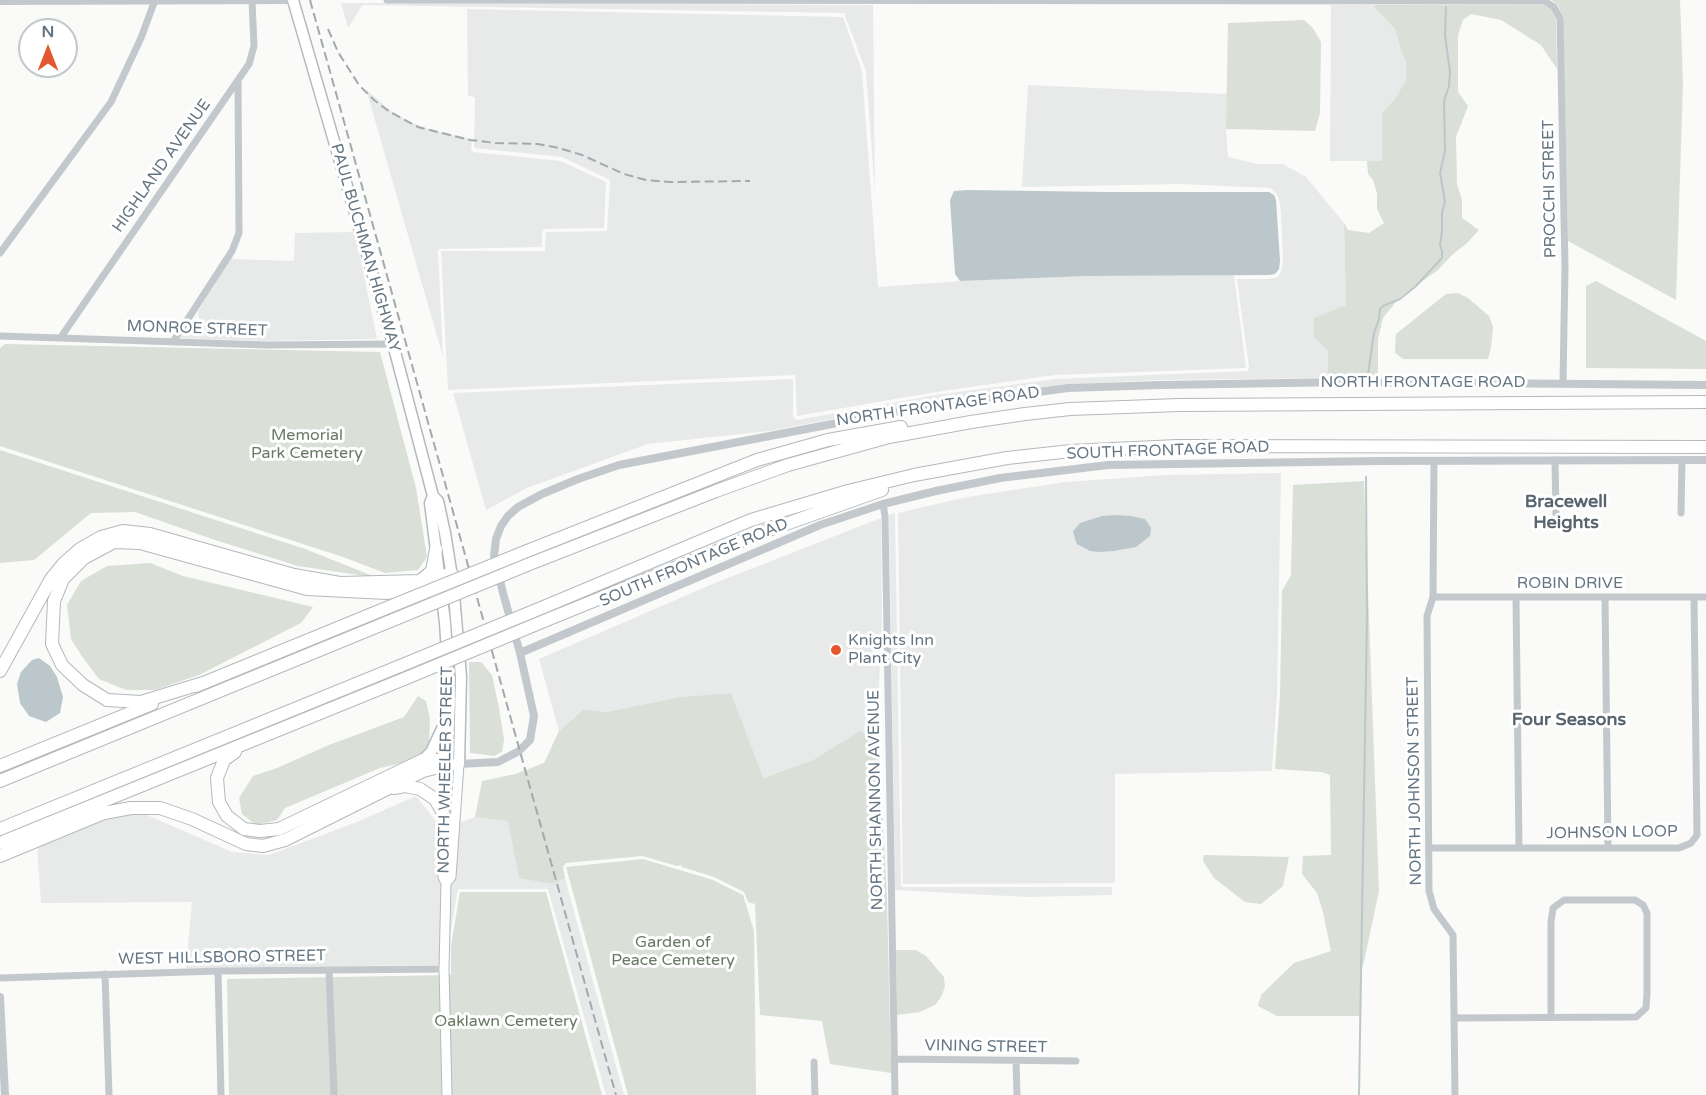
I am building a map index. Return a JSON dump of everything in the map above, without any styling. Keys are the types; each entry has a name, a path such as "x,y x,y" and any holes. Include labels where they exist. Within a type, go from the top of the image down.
{"highway":[{"path":"0,781 527,565 716,491 788,465 889,437 971,422 1070,409 1179,405 1706,402"},
{"path":"0,765 757,460 828,440 907,426 971,422"},
{"path":"0,829 752,520 848,491 940,470 1007,458 1129,447 1706,447"},
{"path":"0,843 766,531 940,470"},
{"path":"0,671 51,579 64,563 80,549 101,537 123,531 150,534 294,575 340,583 446,580"},
{"path":"203,683 141,702 107,700 83,685 62,665 52,644 54,601 63,579 84,558 114,542 140,543 307,589 387,593 446,580"},
{"path":"420,581 432,571 436,549"},
{"path":"248,742 224,760 217,778 219,802 227,816 244,830 279,830 423,760 443,760 453,764"},
{"path":"0,856 105,813 131,808 160,808 192,819 246,844 263,846 285,840 423,771 453,764"},
{"path":"381,791 405,786 420,789 435,799 443,813"}],"main road":[{"name":"PAUL BUCHMAN HIGHWAY","path":"294,0 393,344 433,496 438,501 445,533 444,622"},
{"name":"PAUL BUCHMAN HIGHWAY","path":"433,496 430,502 436,549 458,628"},
{"name":"NORTH WHEELER STREET","path":"444,622 453,764 451,877 446,883"},
{"name":"NORTH WHEELER STREET","path":"447,1095 444,969 446,883 443,877 443,813 453,764 461,696 458,628"},
{"path":"423,760 431,752 440,736 450,706"}],"street":[{"path":"0,253 111,102 141,38 155,0"},
{"name":"HIGHLAND AVENUE","path":"61,337 249,64 254,46 252,0"},
{"path":"0,1 294,0"},
{"path":"387,0 1544,1"},
{"name":"PROCCHI STREET","path":"1544,1 1556,3 1560,19 1565,267 1563,383"},
{"path":"173,342 232,251 239,233 238,81"},
{"name":"MONROE STREET","path":"0,336 267,345 393,344"},
{"name":"NORTH FRONTAGE ROAD","path":"453,764 498,762 519,750 530,740 534,716 494,556 496,539 501,526 518,507 542,494 619,465 876,415 1068,388 1348,382 1706,385"},
{"path":"1555,460 1556,515"},
{"path":"1681,513 1682,460"},
{"name":"SOUTH FRONTAGE ROAD","path":"520,653 783,540 852,514 936,490 1000,478 1108,465 1706,460"},
{"name":"NORTH JOHNSON STREET","path":"1434,461 1433,597 1427,616 1429,891 1434,909 1453,935 1455,1095"},
{"name":"NORTH SHANNON AVENUE","path":"883,504 895,1095"},
{"name":"ROBIN DRIVE","path":"1433,597 1706,597"},
{"path":"1605,597 1608,848"},
{"name":"JOHNSON LOOP","path":"1429,848 1679,848 1691,843 1697,835 1695,597"},
{"path":"1516,598 1519,848"},
{"path":"1455,1018 1636,1017 1646,1008 1647,913 1643,905 1635,900 1564,900 1553,908 1551,1017"},
{"name":"WEST HILLSBORO STREET","path":"0,978 218,971 444,969"},
{"path":"329,970 333,1095"},
{"path":"218,971 221,1095"},
{"path":"105,974 109,1095"},
{"path":"0,997 5,1095"},
{"name":"VINING STREET","path":"894,1059 1076,1061"},
{"path":"1016,1060 1017,1095"},
{"path":"814,1062 815,1095"}],"shaded area":[{"path":"341,3 873,5 875,194 866,71 844,13 365,5 362,6 348,28"},
{"path":"1331,5 1377,5 1375,8 1395,29 1406,61 1406,80 1395,99 1382,113 1382,161 1330,161"},
{"path":"467,9 843,17 862,71 878,287 1087,276 1234,275 1246,368 1055,375 936,392 797,416 795,375 448,390 441,251 545,251 546,232 607,231 610,180 562,157 474,148 475,97 468,96"},
{"path":"1028,85 1227,94 1228,157 1258,164 1283,164 1306,177 1344,223 1346,305 1314,337 1328,351 1328,378 1160,380 1067,384 909,405 769,431 648,444 527,488 486,510 453,393 793,379 793,416 797,420 936,395 1055,379 1248,371 1237,279 1269,279 1278,277 1281,271 1283,261 1281,212 1276,193 1270,188 1179,184 1022,187"},
{"path":"366,89 388,109 410,122 431,130 472,139 473,152 561,161 606,182 604,228 545,229 542,232 542,247 439,249 443,357"},
{"path":"954,191 1269,192 1276,200 1279,269 1275,274 1269,275 1087,276 960,281 955,274 950,200"},
{"path":"355,232 377,339 267,341 180,338 183,334 201,334 198,311 231,259 294,261 295,233"},
{"path":"1281,473 1277,694 1272,771 1115,774 1115,883 903,884 898,513 967,497 1066,482 1165,475"},
{"path":"895,513 901,886 1112,887 1112,895 1028,897 895,890 889,515"},
{"path":"1116,515 1145,519 1151,528 1150,536 1136,547 1114,551 1090,551 1077,544 1073,531 1080,523 1102,516"},
{"path":"881,518 882,619 878,708 879,749 860,732 813,760 762,778 731,693 680,697 606,712 584,709 559,731 539,659 715,583"},
{"path":"39,658 50,666 57,677 63,697 60,713 46,722 29,716 20,703 17,684 21,672 32,660"},
{"path":"416,796 440,826 442,884 440,965 186,968 192,902 41,903 37,846 105,817 140,812 232,852 269,855 357,822"},
{"path":"475,817 508,820 519,877 553,884 565,878 624,1095 606,1095 548,889 458,889 448,945 450,885 459,823"}],"green space":[{"path":"1551,0 1680,0 1683,83 1676,300 1568,241 1563,19 1558,5"},
{"path":"1377,5 1543,5 1552,10 1556,20 1557,69 1541,45 1501,20 1471,14 1463,20 1458,35 1458,92 1468,106 1456,137 1457,184 1462,200 1462,218 1479,230 1438,270 1399,298 1383,318 1378,339 1378,378 1328,378 1328,351 1314,337 1314,318 1346,305 1344,223 1348,230 1369,233 1384,223 1377,209 1377,193 1373,180 1368,174 1367,161 1382,161 1382,113 1395,99 1406,80 1406,61 1395,29 1374,7"},
{"path":"1304,20 1313,28 1321,42 1320,113 1315,131 1226,129 1228,23"},
{"path":"1596,281 1706,341 1706,369 1586,368 1586,286"},
{"path":"1458,293 1468,298 1489,316 1493,327 1488,359 1403,359 1395,353 1396,334 1446,294"},
{"name":"Memorial Park Cemetery","path":"5,344 380,352 416,488 427,557 418,570 385,573 343,557 0,446 0,348"},
{"path":"0,450 305,549 378,578 298,566 135,512 91,513 34,560 0,563"},
{"path":"1364,481 1379,891 1363,966 1361,966 1361,1016 1277,1016 1258,1006 1261,995 1294,963 1331,951 1317,893 1302,874 1303,856 1331,855 1330,775 1322,772 1275,769 1280,695 1282,591 1291,575 1293,485"},
{"path":"150,563 183,576 313,607 301,623 199,675 155,690 126,690 99,679 81,655 71,639 67,605 81,581 107,566"},
{"path":"469,662 481,662 492,675 504,739 502,752 494,756 470,753"},
{"path":"731,693 763,778 813,760 860,731 879,749 887,899 891,1073 830,1064 822,1021 760,1015 755,904 748,902 744,892 714,877 681,865 677,866 642,856 566,863 563,867 565,878 553,884 519,878 508,821 475,817 482,781 515,774 544,763 559,731 584,709 606,712 680,697"},
{"path":"418,696 426,701 430,719 429,745 420,756 380,768 285,808 277,820 256,825 242,814 239,798 253,776 404,717"},
{"path":"1204,855 1289,857 1283,886 1261,904 1245,902 1214,878 1203,861"},
{"name":"Garden of Peace Cemetery","path":"643,859 713,880 743,895 754,931 756,1095 628,1095 566,867"},
{"name":"Oaklawn Cemetery","path":"460,892 546,892 602,1095 229,1095 227,979 451,975 451,946"},
{"path":"896,950 916,950 926,956 944,977 945,987 935,1005 920,1012 897,1015"}],"waterway":[{"path":"1368,374 1380,309 1400,299 1416,286 1442,258 1440,245 1445,201 1440,173 1445,151 1444,101 1449,86 1450,72 1445,35 1446,7"},
{"path":"1359,1095 1367,615 1366,477"}],"railway":[{"path":"310,0 616,1095"},
{"path":"328,29 338,52 359,85 390,112 418,127 470,140 538,144 559,148 582,155 624,174 646,180 750,181"}],"place":[{"name":"Knights Inn Plant City","path":"836,650"}],"district":[{"name":"Bracewell Heights","path":"1566,512"},
{"name":"Four Seasons","path":"1569,720"}]}
